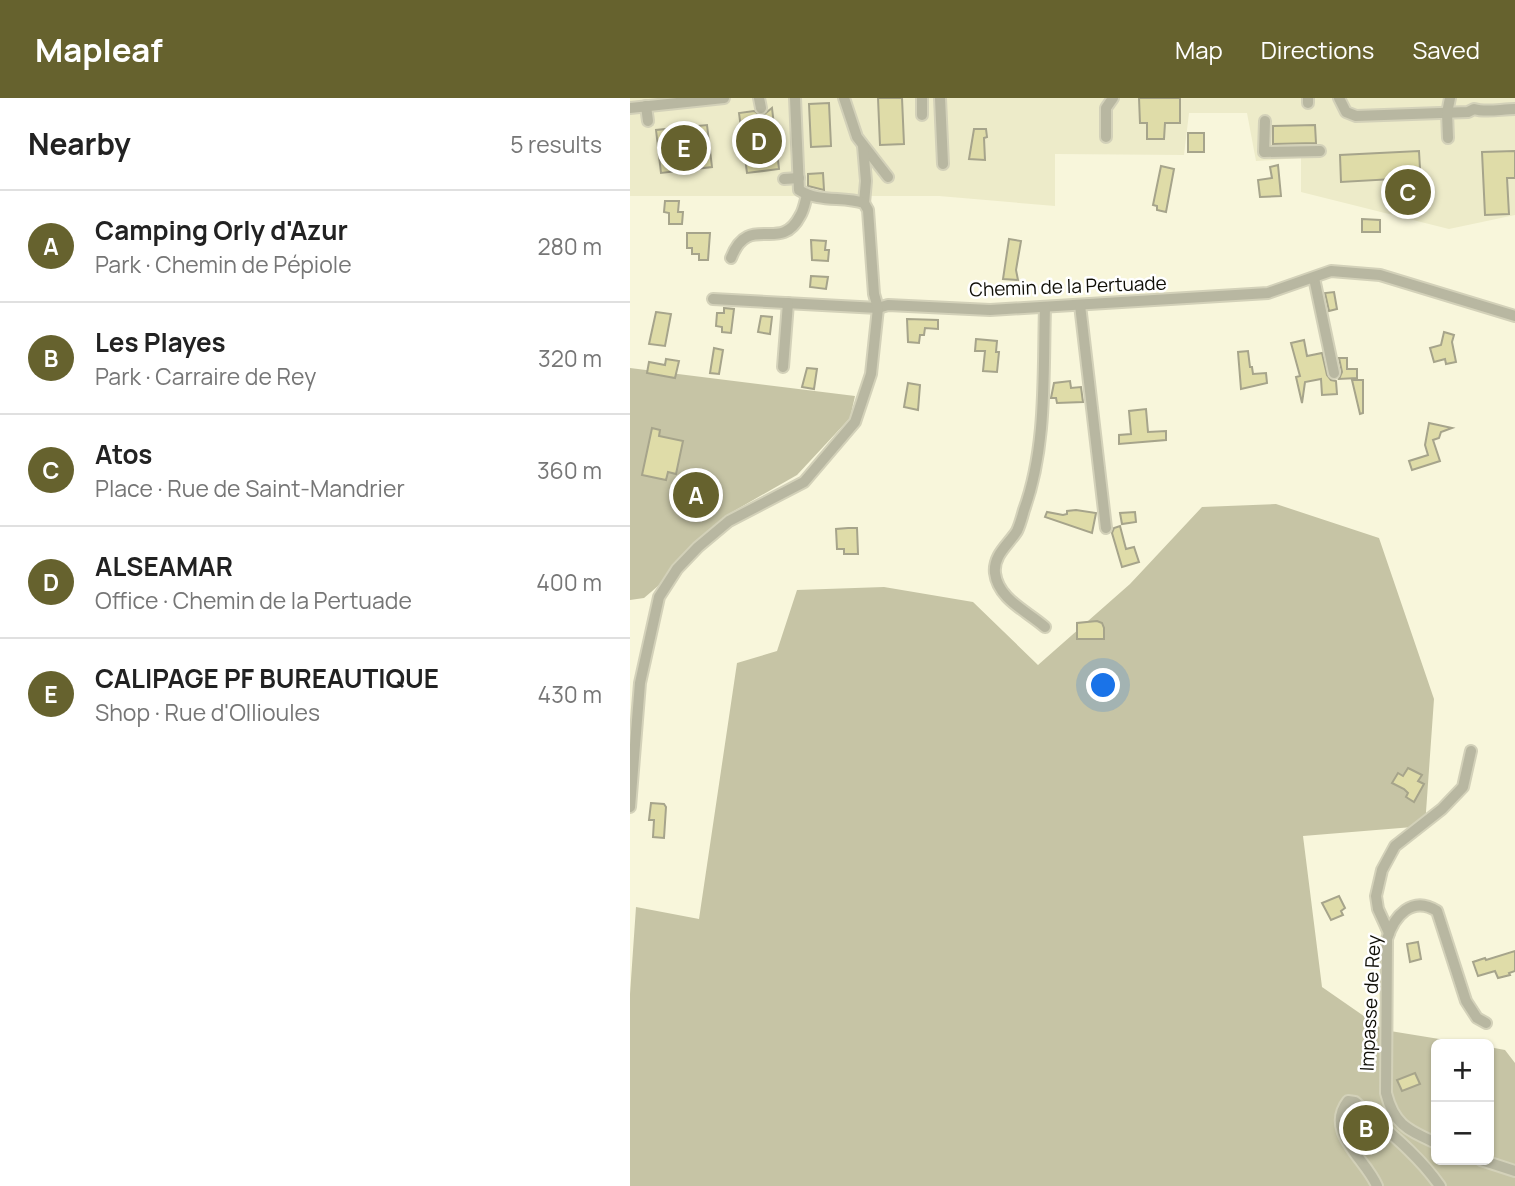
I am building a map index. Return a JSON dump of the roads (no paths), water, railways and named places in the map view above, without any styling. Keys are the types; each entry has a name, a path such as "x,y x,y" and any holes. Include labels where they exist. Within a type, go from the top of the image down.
{"street":[{"path":"630,108 724,98"},
{"path":"795,98 799,190 812,198 864,203"},
{"path":"844,98 857,137 888,177"},
{"path":"922,98 922,116"},
{"path":"940,98 943,164"},
{"path":"1106,137 1106,108 1113,98"},
{"path":"1448,138 1447,113 1450,98"},
{"path":"1339,101 1346,112 1356,116 1515,109"},
{"path":"646,106 648,121"},
{"path":"1265,121 1264,152 1320,151"},
{"path":"630,807 640,682 659,597 677,569 698,547 729,521 804,482 855,422 871,374 878,307 874,294 870,222 864,203 866,181 863,145"},
{"path":"783,178 799,178"},
{"path":"731,258 735,248 749,234 774,235 786,231 800,216 807,195"},
{"name":"Chemin de la Pertuade","path":"713,299 990,310 1268,293 1331,271 1380,275 1515,316"},
{"path":"1314,278 1334,373"},
{"path":"783,367 788,303"},
{"path":"1080,305 1107,528"},
{"path":"1045,307 1039,442 1035,470 1029,498 1016,532 1002,550 995,570 999,586 1007,598 1028,611 1045,627"},
{"path":"1389,933 1378,909 1376,896 1382,870 1395,846 1463,788 1471,751"},
{"name":"Impasse de Rey","path":"1431,1141 1398,1122 1391,1112 1386,1093 1387,939 1402,911 1430,907 1437,912 1466,1001 1477,1018 1486,1023"},
{"path":"1377,1186 1371,1172 1340,1131 1341,1110 1348,1101 1355,1102 1388,1130 1429,1171 1440,1186"},
{"path":"1494,1164 1515,1171"}],"place":[{"name":"ALSEAMAR","path":"759,141"},
{"name":"CALIPAGE PF BUREAUTIQUE","path":"684,148"},
{"name":"Atos","path":"1408,192"},
{"name":"Camping Orly d'Azur","path":"696,495"},
{"name":"Les Playes","path":"1366,1128"}]}
